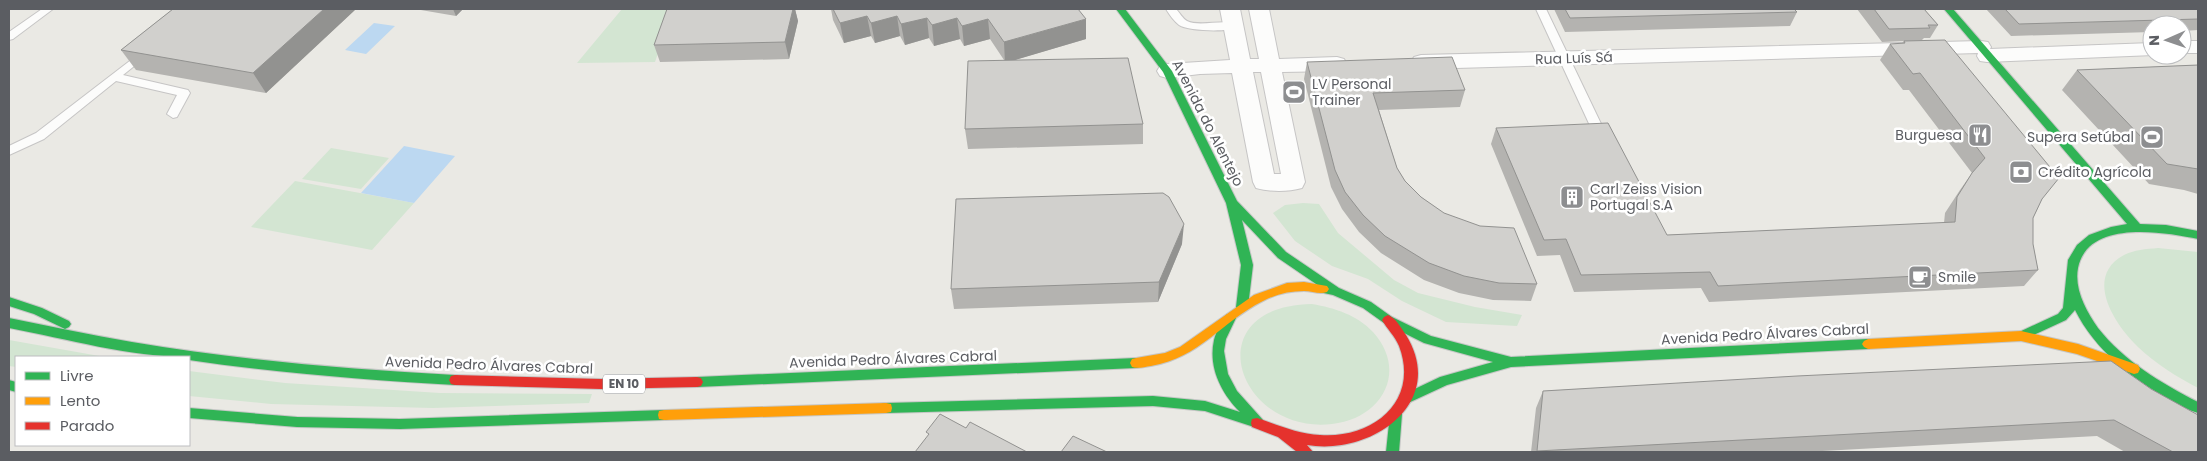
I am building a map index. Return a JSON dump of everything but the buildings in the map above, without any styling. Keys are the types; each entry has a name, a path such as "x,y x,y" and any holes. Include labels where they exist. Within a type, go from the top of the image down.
{"main road":[{"name":"Avenida do Alentejo","path":"1120,9 1167,71 1232,203 1247,266 1242,307"},
{"path":"1948,9 2136,227"},
{"name":"Avenida do Alentejo","path":"1232,203 1282,255 1335,290"},
{"name":"Avenida Pedro Álvares Cabral","path":"2021,336 2062,317 2069,309 2072,266 2076,253 2086,243 2108,232 2136,227 2165,229 2198,235"},
{"path":"2071,280 2074,296 2095,332 2134,369 2161,388 2198,408"},
{"name":"Avenida Pedro Álvares Cabral","path":"9,323 132,347 282,367 395,377 513,383 636,384 1130,364 1154,361 1182,352 1261,295 1284,288 1309,286 1335,290 1367,305 1388,320 1428,340 1510,362"},
{"path":"9,301 38,311 79,331 132,347"},
{"name":"Avenida Pedro Álvares Cabral","path":"1230,318 1220,338 1219,346 1218,361 1225,384 1240,406 1263,424"},
{"name":"Avenida Pedro Álvares Cabral","path":"190,412 297,422 400,424 1132,400 1181,402 1214,408 1263,424 1284,435 1316,442 1347,440 1375,431 1396,414 1406,399 1412,372 1405,345 1388,320"},
{"name":"Avenida Pedro Álvares Cabral","path":"1406,399 1450,377 1510,362 2021,336 2083,349 2134,369"},
{"path":"1392,452 1396,414"},
{"path":"1284,435 1307,452"}],"street":[{"path":"1231,17 1264,182 1294,182 1259,9"},
{"name":"Rua Luís Sá","path":"1406,62 2142,49"},
{"path":"1167,71 1241,66 1356,64"}],"lane":[{"path":"9,37 48,9"},
{"path":"1171,9 1183,24 1200,27 1231,17"},
{"path":"1541,9 1598,130"},
{"path":"9,151 40,136 154,44"},
{"path":"114,77 184,93 173,114"}],"green space":[{"path":"622,9 673,9 655,62 577,63"},
{"path":"331,148 389,158 361,189 302,179"},
{"path":"295,181 414,203 372,250 251,227"},
{"path":"1319,204 1338,233 1394,280 1418,293 1475,307 1522,315 1517,326 1446,322 1402,301 1368,279 1332,266 1295,241 1273,213 1285,205"},
{"path":"2158,248 2198,252 2198,388 2167,370 2138,347 2120,326 2107,301 2104,288 2106,276 2112,264 2128,253"},
{"path":"1312,304 1345,313 1360,321 1373,332 1384,347 1389,363 1389,377 1384,391 1376,403 1364,413 1349,420 1332,424 1299,422 1272,410 1253,391 1242,369 1241,346 1252,325 1275,310"},
{"path":"9,340 99,356 15,356 15,367 9,366"},
{"path":"190,371 285,383 440,393 592,394 589,403 433,408 271,404 190,396"}],"water":[{"path":"374,23 395,26 366,54 345,50"},
{"path":"404,146 455,156 414,203 361,193"}],"traffic: fast":[{"path":"1120,9 1167,71 1232,203 1247,265 1242,307"},
{"path":"1948,9 2136,227"},
{"path":"1233,204 1282,255 1335,291"},
{"path":"2198,235 2166,229 2132,228 2111,231 2093,238 2081,248 2074,260 2071,274 2077,303 2084,317 2105,344 2128,366 2155,385 2198,408"},
{"path":"2021,336 2062,317 2069,309 2071,282"},
{"path":"1323,289 1335,291 1367,305 1388,320 1428,340 1511,362"},
{"path":"9,301 38,311 65,324"},
{"path":"1230,318 1220,339 1219,363 1226,385 1240,404 1257,420"},
{"path":"9,323 117,344 213,359 334,372 455,380"},
{"path":"1406,399 1444,381 1511,362 1868,344"},
{"path":"697,382 1136,363"},
{"path":"9,385 15,387"},
{"path":"886,408 1153,401 1205,406 1257,423"},
{"path":"190,413 297,422 400,424 664,415"},
{"path":"1392,452 1396,414"}],"traffic: slow":[{"path":"1136,363 1165,358 1184,351 1245,306 1272,292 1287,288 1323,289"},
{"path":"1868,344 2021,336 2078,349 2134,369"},
{"path":"664,415 886,408"}],"traffic: jam":[{"path":"1257,423 1299,438 1332,441 1360,436 1376,429 1389,420 1400,408 1407,395 1410,380 1410,363 1405,345 1388,320"},
{"path":"455,380 601,384 697,382"},
{"path":"1284,435 1307,452"}],"place":[{"name":"LV Personal Trainer","path":"1294,92"},
{"name":"Burguesa","path":"1980,135"},
{"name":"Supera Setúbal","path":"2152,137"},
{"name":"Crédito Agrícola","path":"2021,172"},
{"name":"Carl Zeiss Vision Portugal S.A","path":"1572,197"},
{"name":"Smile","path":"1920,277"}]}
